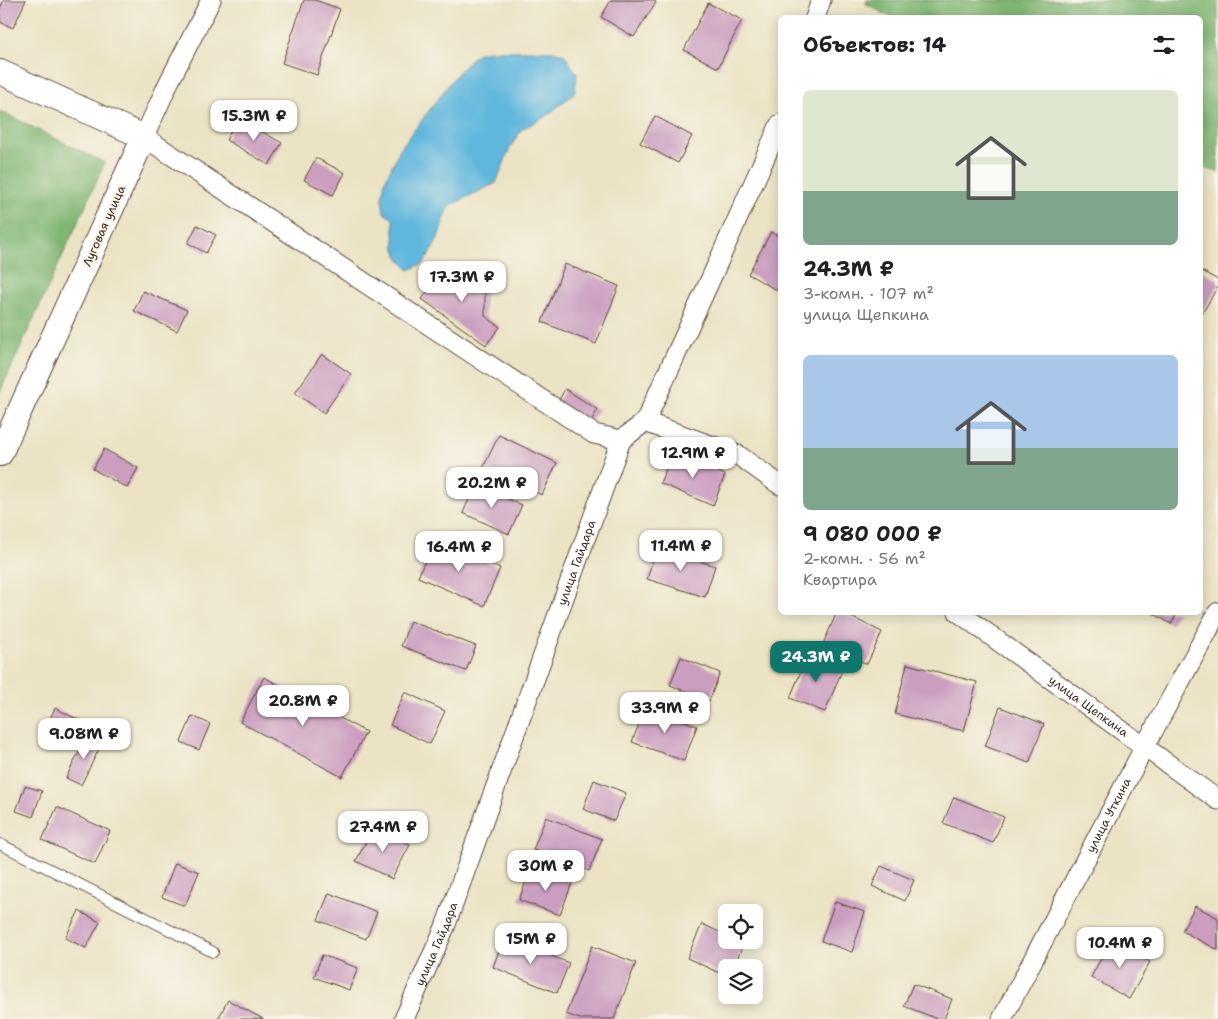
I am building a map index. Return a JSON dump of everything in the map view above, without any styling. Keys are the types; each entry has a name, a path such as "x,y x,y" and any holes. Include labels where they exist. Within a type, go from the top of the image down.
{"street":[{"name":"Луговая улица","path":"0,454 169,82 211,0"},
{"path":"816,15 821,0"},
{"path":"0,72 144,137 594,434 621,440 645,422 778,128"},
{"path":"645,422 738,454 778,484"},
{"name":"улица Гайдара","path":"404,1019 445,926 621,440"},
{"name":"улица Уткина","path":"1002,1019 1145,746 1218,612"},
{"name":"улица Щепкина","path":"962,615 1218,800"}],"lane":[{"path":"0,844 212,952"}],"green space":[{"path":"867,0 1218,0 1218,172 1203,168 1203,15 887,15 866,4"},
{"path":"0,111 105,163 0,392"}],"water":[{"path":"488,51 552,51 564,54 577,74 575,92 547,116 522,129 510,148 496,183 449,206 436,243 424,263 409,270 398,257 395,249 393,219 384,213 382,198 385,181 400,149 456,75 476,54"}],"building":[{"path":"4,0 26,0 13,28 0,22 0,8"},
{"path":"304,0 315,0 340,9 317,75 282,63"},
{"path":"611,0 653,0 656,2 634,37 601,17"},
{"path":"708,3 742,20 718,68 684,50"},
{"path":"655,116 692,136 678,163 640,143"},
{"path":"238,118 282,143 269,165 226,140"},
{"path":"316,158 345,173 333,195 304,180"},
{"path":"197,225 216,235 206,253 188,243"},
{"path":"771,232 778,236 778,291 748,274"},
{"path":"565,264 619,286 596,344 542,322"},
{"path":"445,268 452,272 462,269 485,289 485,316 500,327 486,345 422,299"},
{"path":"1203,272 1218,280 1218,286 1203,312"},
{"path":"143,291 187,310 177,331 134,311"},
{"path":"322,354 351,374 324,413 295,393"},
{"path":"565,389 598,410 590,422 558,402"},
{"path":"499,435 557,463 542,495 483,468"},
{"path":"104,449 138,468 127,488 93,469"},
{"path":"673,453 725,475 713,506 660,483"},
{"path":"475,485 522,505 509,534 463,513"},
{"path":"434,540 500,568 484,606 418,577"},
{"path":"657,547 715,566 705,597 647,579"},
{"path":"836,615 847,615 882,632 867,664 823,644"},
{"path":"1156,615 1176,615 1171,624"},
{"path":"410,621 476,646 466,671 401,646"},
{"path":"808,654 843,668 825,712 790,698"},
{"path":"681,657 720,673 709,701 670,685"},
{"path":"907,664 977,682 964,731 895,714"},
{"path":"264,677 366,732 342,777 240,722"},
{"path":"405,692 445,711 430,744 390,725"},
{"path":"646,706 697,726 684,761 632,742"},
{"path":"1000,707 1044,724 1029,763 985,746"},
{"path":"55,708 79,720 70,738 46,727"},
{"path":"192,716 210,724 199,750 181,742"},
{"path":"88,734 103,741 81,785 66,778"},
{"path":"594,780 626,793 614,821 583,809"},
{"path":"25,786 42,791 33,817 16,811"},
{"path":"954,797 1004,817 993,843 943,823"},
{"path":"57,807 110,831 95,864 42,840"},
{"path":"546,817 602,839 589,871 533,850"},
{"path":"374,826 410,845 392,879 356,861"},
{"path":"175,863 199,872 185,906 162,897"},
{"path":"881,866 914,880 905,901 872,886"},
{"path":"531,868 572,883 560,915 519,900"},
{"path":"329,893 377,912 366,939 318,920"},
{"path":"835,902 865,912 852,952 821,941"},
{"path":"1195,906 1218,918 1218,950 1182,931"},
{"path":"79,911 100,922 86,948 65,938"},
{"path":"702,924 718,931 718,949 741,949 737,959 718,959 718,972 687,958"},
{"path":"504,937 569,963 557,993 493,967"},
{"path":"1111,940 1150,962 1129,999 1091,977"},
{"path":"592,946 636,963 614,1019 580,1019 566,1014"},
{"path":"322,955 358,968 349,990 314,977"},
{"path":"913,984 952,999 944,1019 938,1019 904,1006"},
{"path":"228,1000 263,1019 218,1019"}]}
